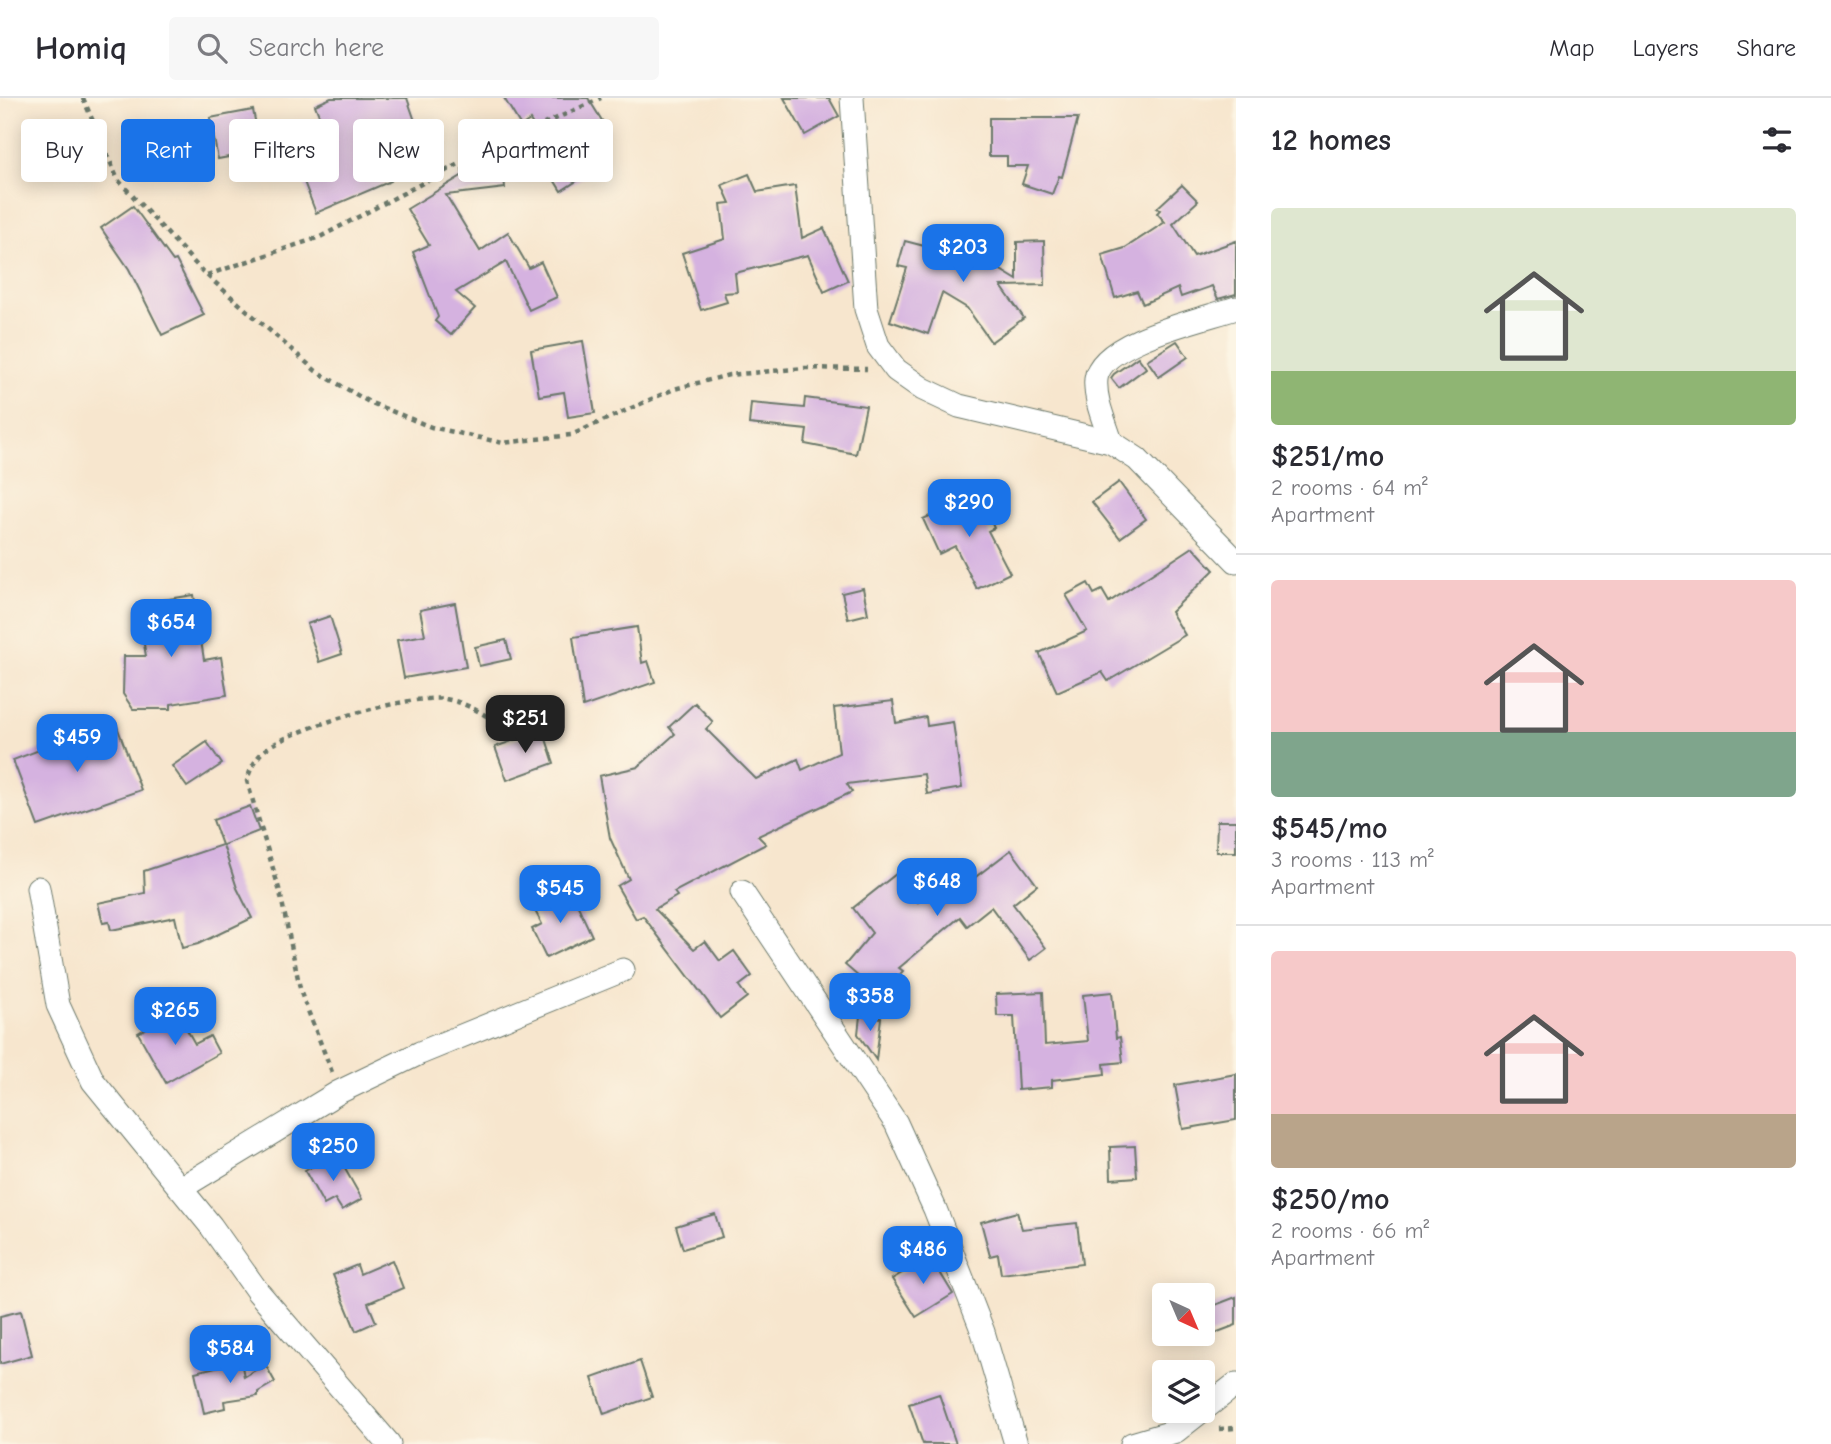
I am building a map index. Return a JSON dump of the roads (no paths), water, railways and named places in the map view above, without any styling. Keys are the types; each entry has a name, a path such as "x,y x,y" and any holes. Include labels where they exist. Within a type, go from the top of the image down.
{"street":[{"path":"852,98 866,310 878,346 896,370 923,389 959,406 1111,442 1137,459 1236,561"},
{"path":"1111,442 1097,396 1096,377 1102,361 1120,349 1149,337 1236,308"},
{"path":"38,888 58,1005 93,1081 181,1188 258,1292 389,1444"},
{"path":"742,892 896,1123 935,1209 983,1332 1016,1444"},
{"path":"181,1188 339,1092 455,1038 623,970"},
{"path":"1147,1442 1176,1431 1236,1384"}]}
